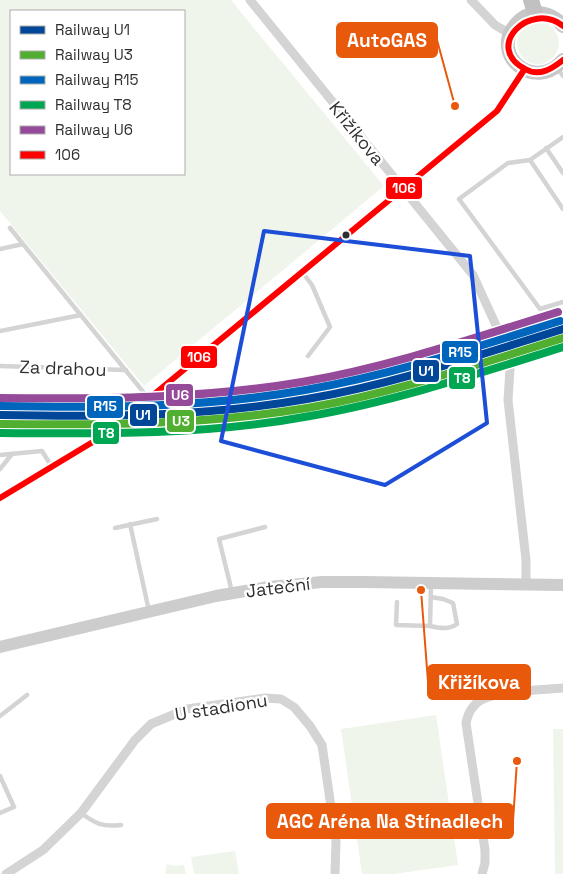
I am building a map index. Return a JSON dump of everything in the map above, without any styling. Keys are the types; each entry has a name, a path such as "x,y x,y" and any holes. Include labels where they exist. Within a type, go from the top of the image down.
{"main road":[{"path":"561,68 539,73 524,70 510,54 508,43 510,34 518,21 526,16 533,7 542,14 553,17 563,26"},
{"name":"Jateční","path":"0,647 149,611 269,587 322,582 563,585"}],"street":[{"name":"Křižíkova","path":"250,0 473,275 500,334 510,369 508,400 526,560 526,585"},
{"path":"471,0 494,25 510,34"},
{"path":"0,498 100,438 149,399 497,111 524,70"},
{"path":"482,874 486,863 485,850 466,723 468,714 472,707 480,700 495,695 563,688"},
{"name":"U stadionu","path":"6,874 43,850 81,813 135,740 151,724 187,709 265,698 281,698 294,706 322,745 336,846 335,874"}],"lane":[{"path":"563,137 530,160 508,162 459,199 540,309 563,302"},
{"path":"546,148 563,173"},
{"path":"530,160 563,209"},
{"path":"10,228 149,399"},
{"path":"0,249 23,244"},
{"path":"302,272 312,285 330,327 308,356"},
{"path":"0,331 81,314"},
{"name":"Za drahou","path":"0,366 126,370"},
{"path":"0,455 42,451 52,467"},
{"path":"0,469 12,454"},
{"path":"115,528 157,519"},
{"path":"130,524 149,611"},
{"path":"232,593 219,539 265,528"},
{"path":"430,626 431,583"},
{"path":"397,602 396,625 444,628 453,627 457,624 453,603 431,597"},
{"path":"0,716 27,695"},
{"path":"0,776 14,807 0,813"},
{"path":"81,813 95,823 106,826 121,825"}],"highlighted area":[{"path":"264,231 470,256 487,423 385,485 221,441"}],"shaded area":[{"path":"0,0 231,0 384,186 144,386 0,211"},
{"path":"538,22 553,28 559,43 553,58 538,64 523,58 517,43 523,28"},
{"path":"436,715 458,865 394,874 362,874 341,729"},
{"path":"553,729 563,729 563,874 555,874"},
{"path":"235,851 239,874 194,874 191,857"},
{"path":"167,864 175,866 184,865 186,874 165,874"}],"railway":[{"path":"0,400 100,401"}],"rail line":[{"name":"U6","path":"0,398 151,397 264,388 335,376 399,360 558,312"},
{"name":"R15","path":"0,406 153,406 267,396 370,377 560,321"},
{"name":"U1","path":"0,415 154,414 269,405 340,393 404,377 563,329"},
{"name":"U3","path":"0,424 154,423 269,414 340,402 404,386 563,338"},
{"name":"T8","path":"0,433 156,432 233,427 272,422 374,403 563,347"}],"transit line":[{"name":"106","path":"563,26 550,19 537,19 525,22 510,39 509,49 513,60 530,71 545,71 563,60"},
{"name":"106","path":"0,498 106,434 497,111 524,70"}],"place":[{"name":"AutoGAS","path":"455,106"},
{"name":"Křižíkova","path":"421,590"},
{"name":"AGC Aréna Na Stínadlech","path":"517,761"}]}
